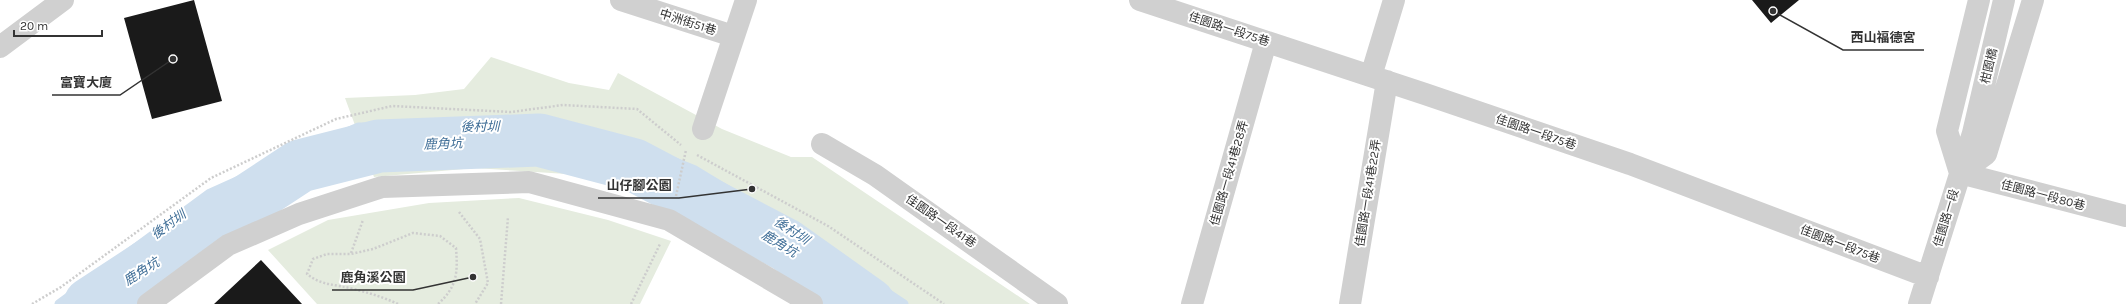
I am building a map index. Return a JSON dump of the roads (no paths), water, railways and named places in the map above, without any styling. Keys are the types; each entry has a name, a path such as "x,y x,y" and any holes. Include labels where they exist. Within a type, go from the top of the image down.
{"street":[{"path":"0,47 63,0"},
{"name":"中洲街51巷","path":"620,0 733,36"},
{"path":"703,129 746,0"},
{"name":"佳園路一段75巷","path":"1140,0 1379,78 1630,164 1928,277"},
{"name":"佳園路一段41巷22弄","path":"1350,304 1379,78 1394,0"},
{"path":"1979,0 1947,131 1960,173 1986,154 2034,0"},
{"name":"柑園橋","path":"1973,132 2004,0"},
{"name":"佳園路一段41巷28弄","path":"1192,304 1266,42"},
{"name":"佳園路一段","path":"1919,304 1973,132"},
{"name":"佳園路一段41巷","path":"822,144 875,175 1057,304"},
{"name":"佳園路一段80巷","path":"1960,173 2126,216"},
{"path":"148,304 228,245 306,211 382,187 529,182 669,220 812,304"}],"waterway":[{"name":"後村圳","path":"59,304 210,193 358,127 525,126 612,137 695,170 790,228 904,304"},
{"name":"鹿角坑","path":"90,304 300,166 379,146 539,140 634,165 786,245 869,304"}],"place":[{"name":"西山福德宮","path":"1773,11"},
{"name":"富寶大廈","path":"173,59"},
{"name":"山仔腳公園","path":"752,189"},
{"name":"鹿角溪公園","path":"473,277"}]}
